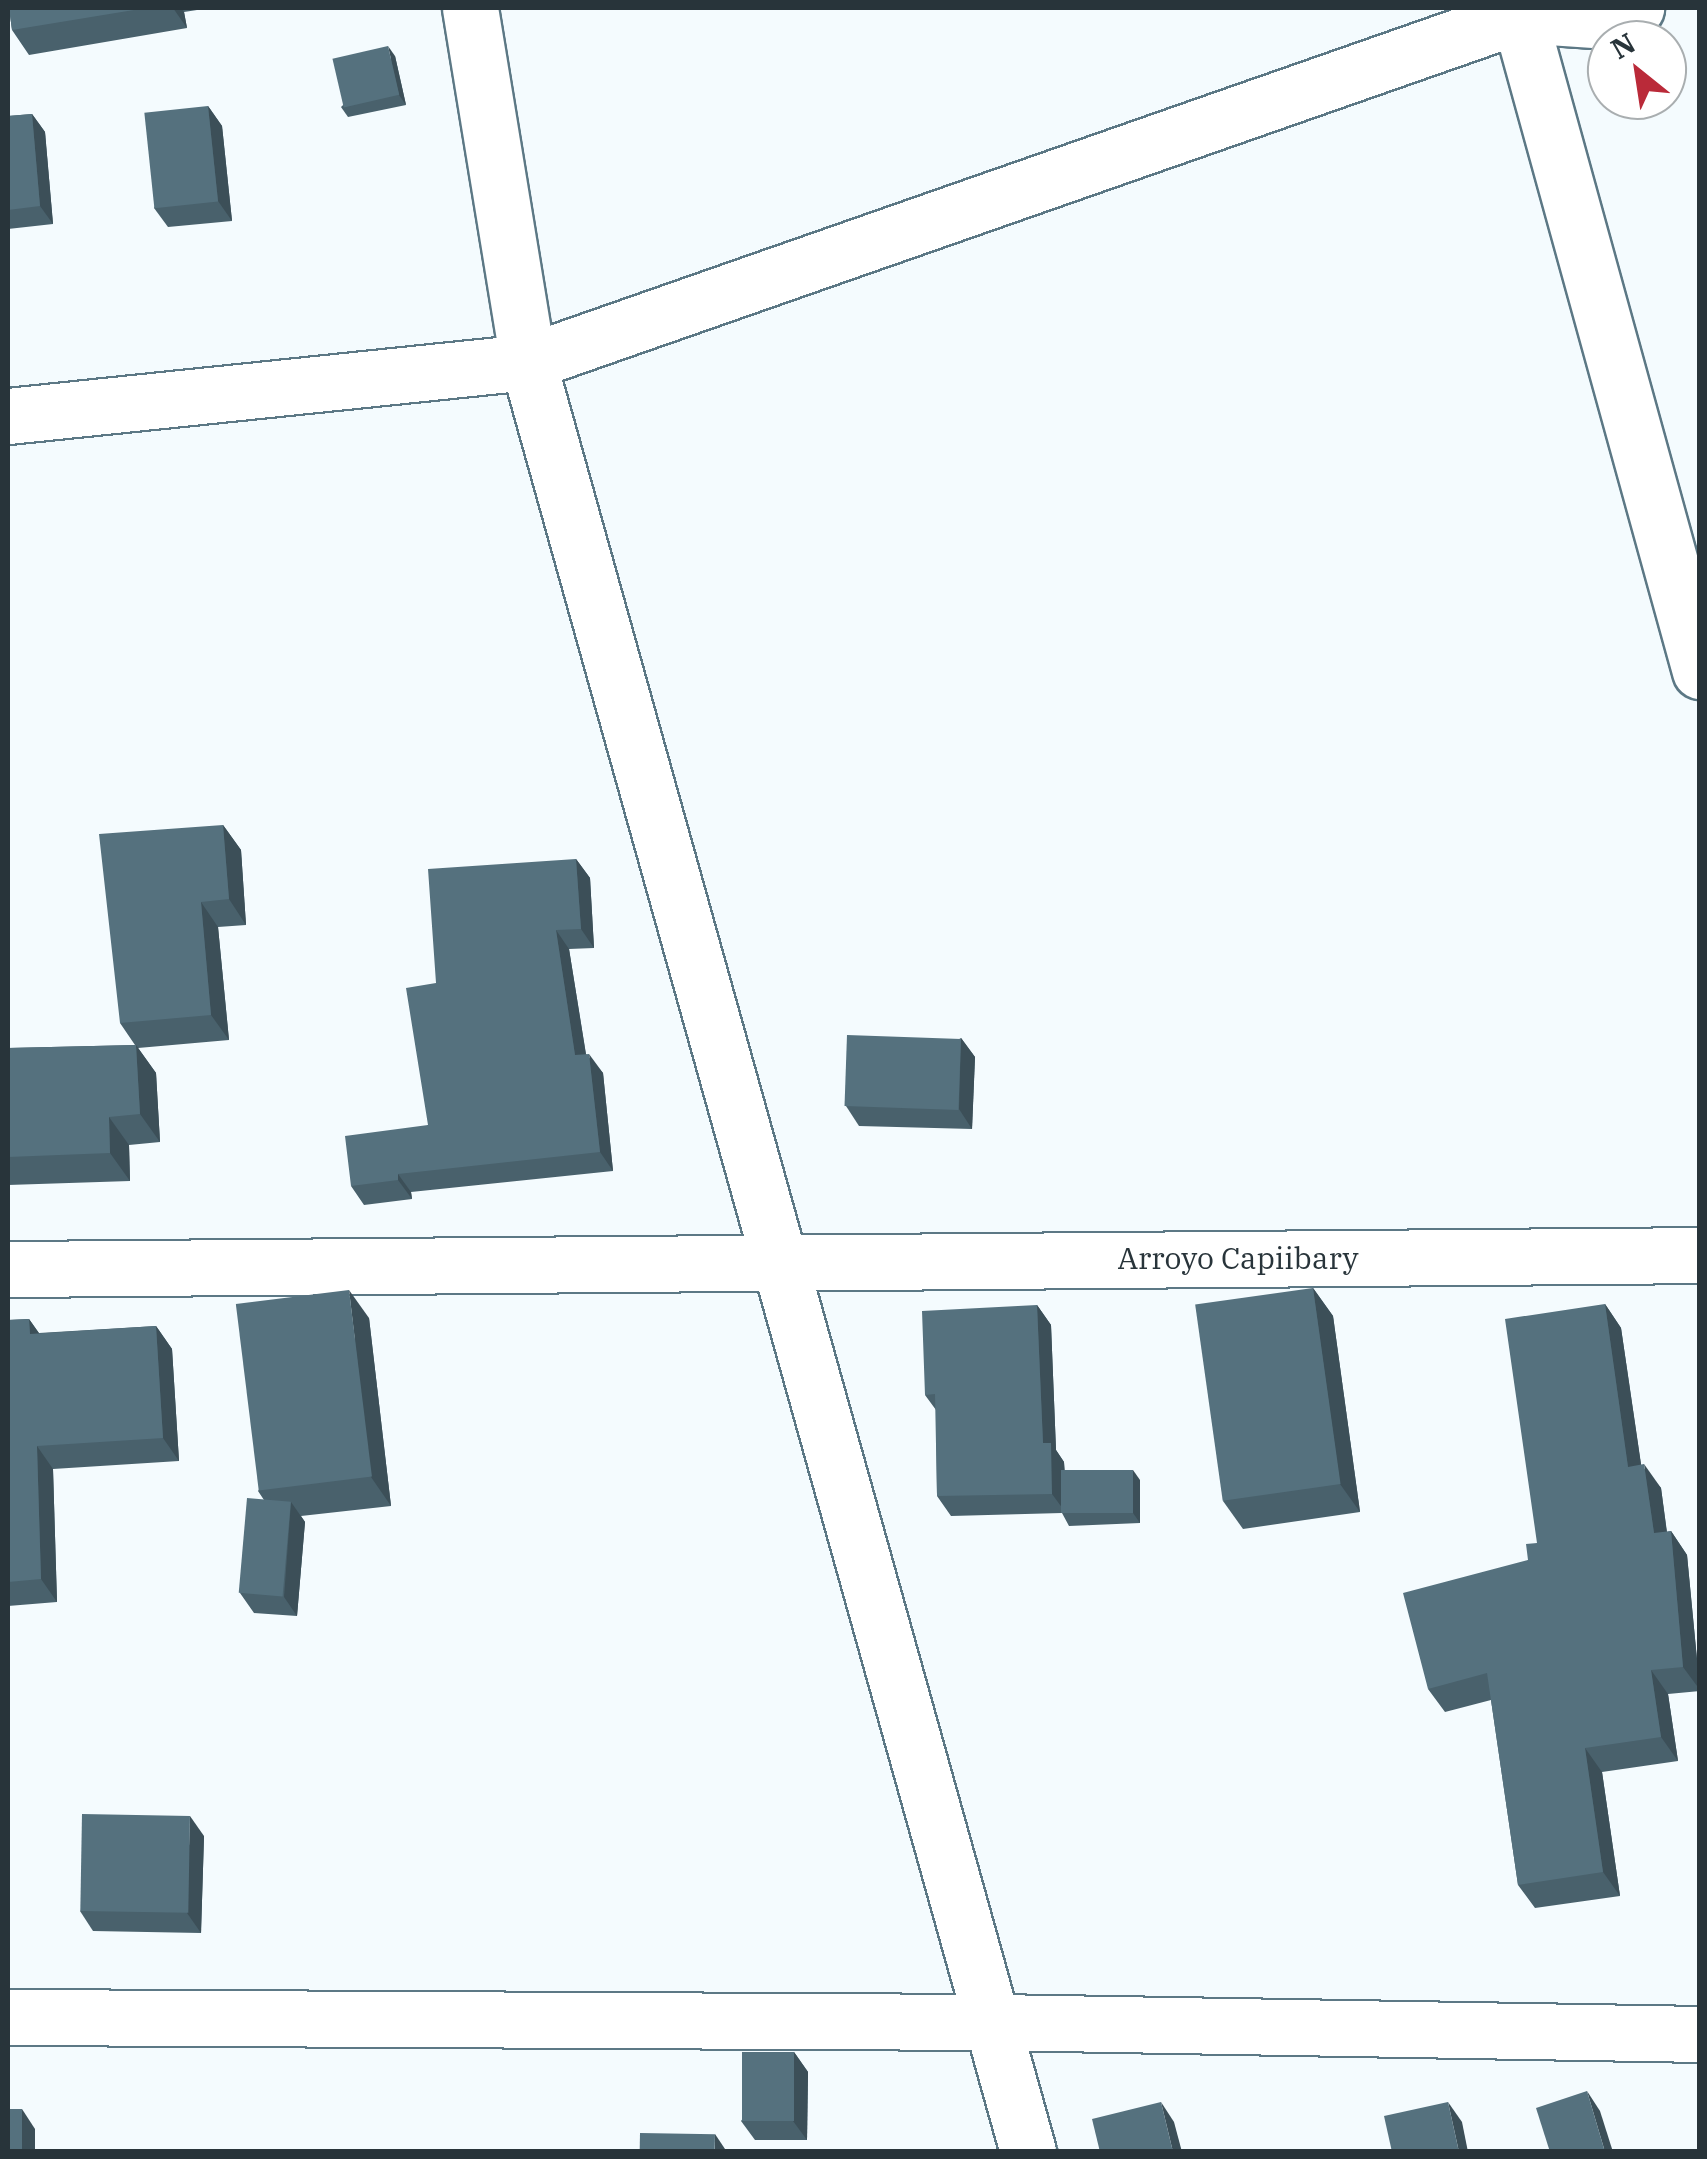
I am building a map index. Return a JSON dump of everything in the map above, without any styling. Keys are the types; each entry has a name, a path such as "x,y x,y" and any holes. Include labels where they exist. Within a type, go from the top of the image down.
{"street":[{"path":"470,8 528,362 1028,2152"},
{"path":"8,416 528,362 1521,10 1604,21 1636,8"},
{"path":"1521,10 1700,671"},
{"name":"Arroyo Capiibary","path":"8,1269 1700,1255"},
{"path":"8,2017 994,2022 1700,2034"}],"building":[{"path":"9,8 146,8 12,30"},
{"path":"388,46 399,95 344,108 332,59"},
{"path":"208,106 218,201 154,208 144,113"},
{"path":"32,114 40,206 8,210 8,116"},
{"path":"223,825 229,899 201,902 211,1015 120,1023 99,834"},
{"path":"576,859 581,929 556,930 575,1055 589,1054 600,1152 398,1174 398,1180 351,1186 345,1136 428,1125 406,988 436,983 428,869"},
{"path":"847,1035 961,1039 958,1110 845,1106"},
{"path":"136,1045 140,1114 109,1117 110,1153 8,1157 8,1048"},
{"path":"1313,1288 1341,1484 1223,1501 1195,1305"},
{"path":"349,1290 372,1477 259,1490 236,1304"},
{"path":"1605,1304 1628,1467 1644,1464 1654,1533 1671,1531 1683,1667 1651,1670 1661,1737 1585,1748 1603,1872 1518,1885 1487,1673 1428,1689 1403,1593 1528,1560 1526,1544 1537,1543 1505,1319"},
{"path":"1037,1305 1043,1443 1051,1443 1052,1494 937,1496 935,1394 925,1395 922,1311"},
{"path":"29,1319 30,1334 156,1326 163,1438 37,1446 41,1579 8,1582 8,1320"},
{"path":"1061,1470 1133,1470 1133,1513 1061,1513"},
{"path":"247,1498 291,1502 283,1596 239,1593"},
{"path":"82,1814 190,1816 188,1913 80,1911"},
{"path":"742,2052 794,2052 794,2121 742,2121"},
{"path":"1587,2091 1605,2152 1550,2152 1536,2108"},
{"path":"1161,2102 1173,2152 1100,2152 1092,2119"},
{"path":"1448,2102 1459,2152 1392,2152 1384,2116"},
{"path":"8,2109 22,2109 22,2152 8,2152"},
{"path":"640,2133 715,2134 715,2152 640,2152"}]}
